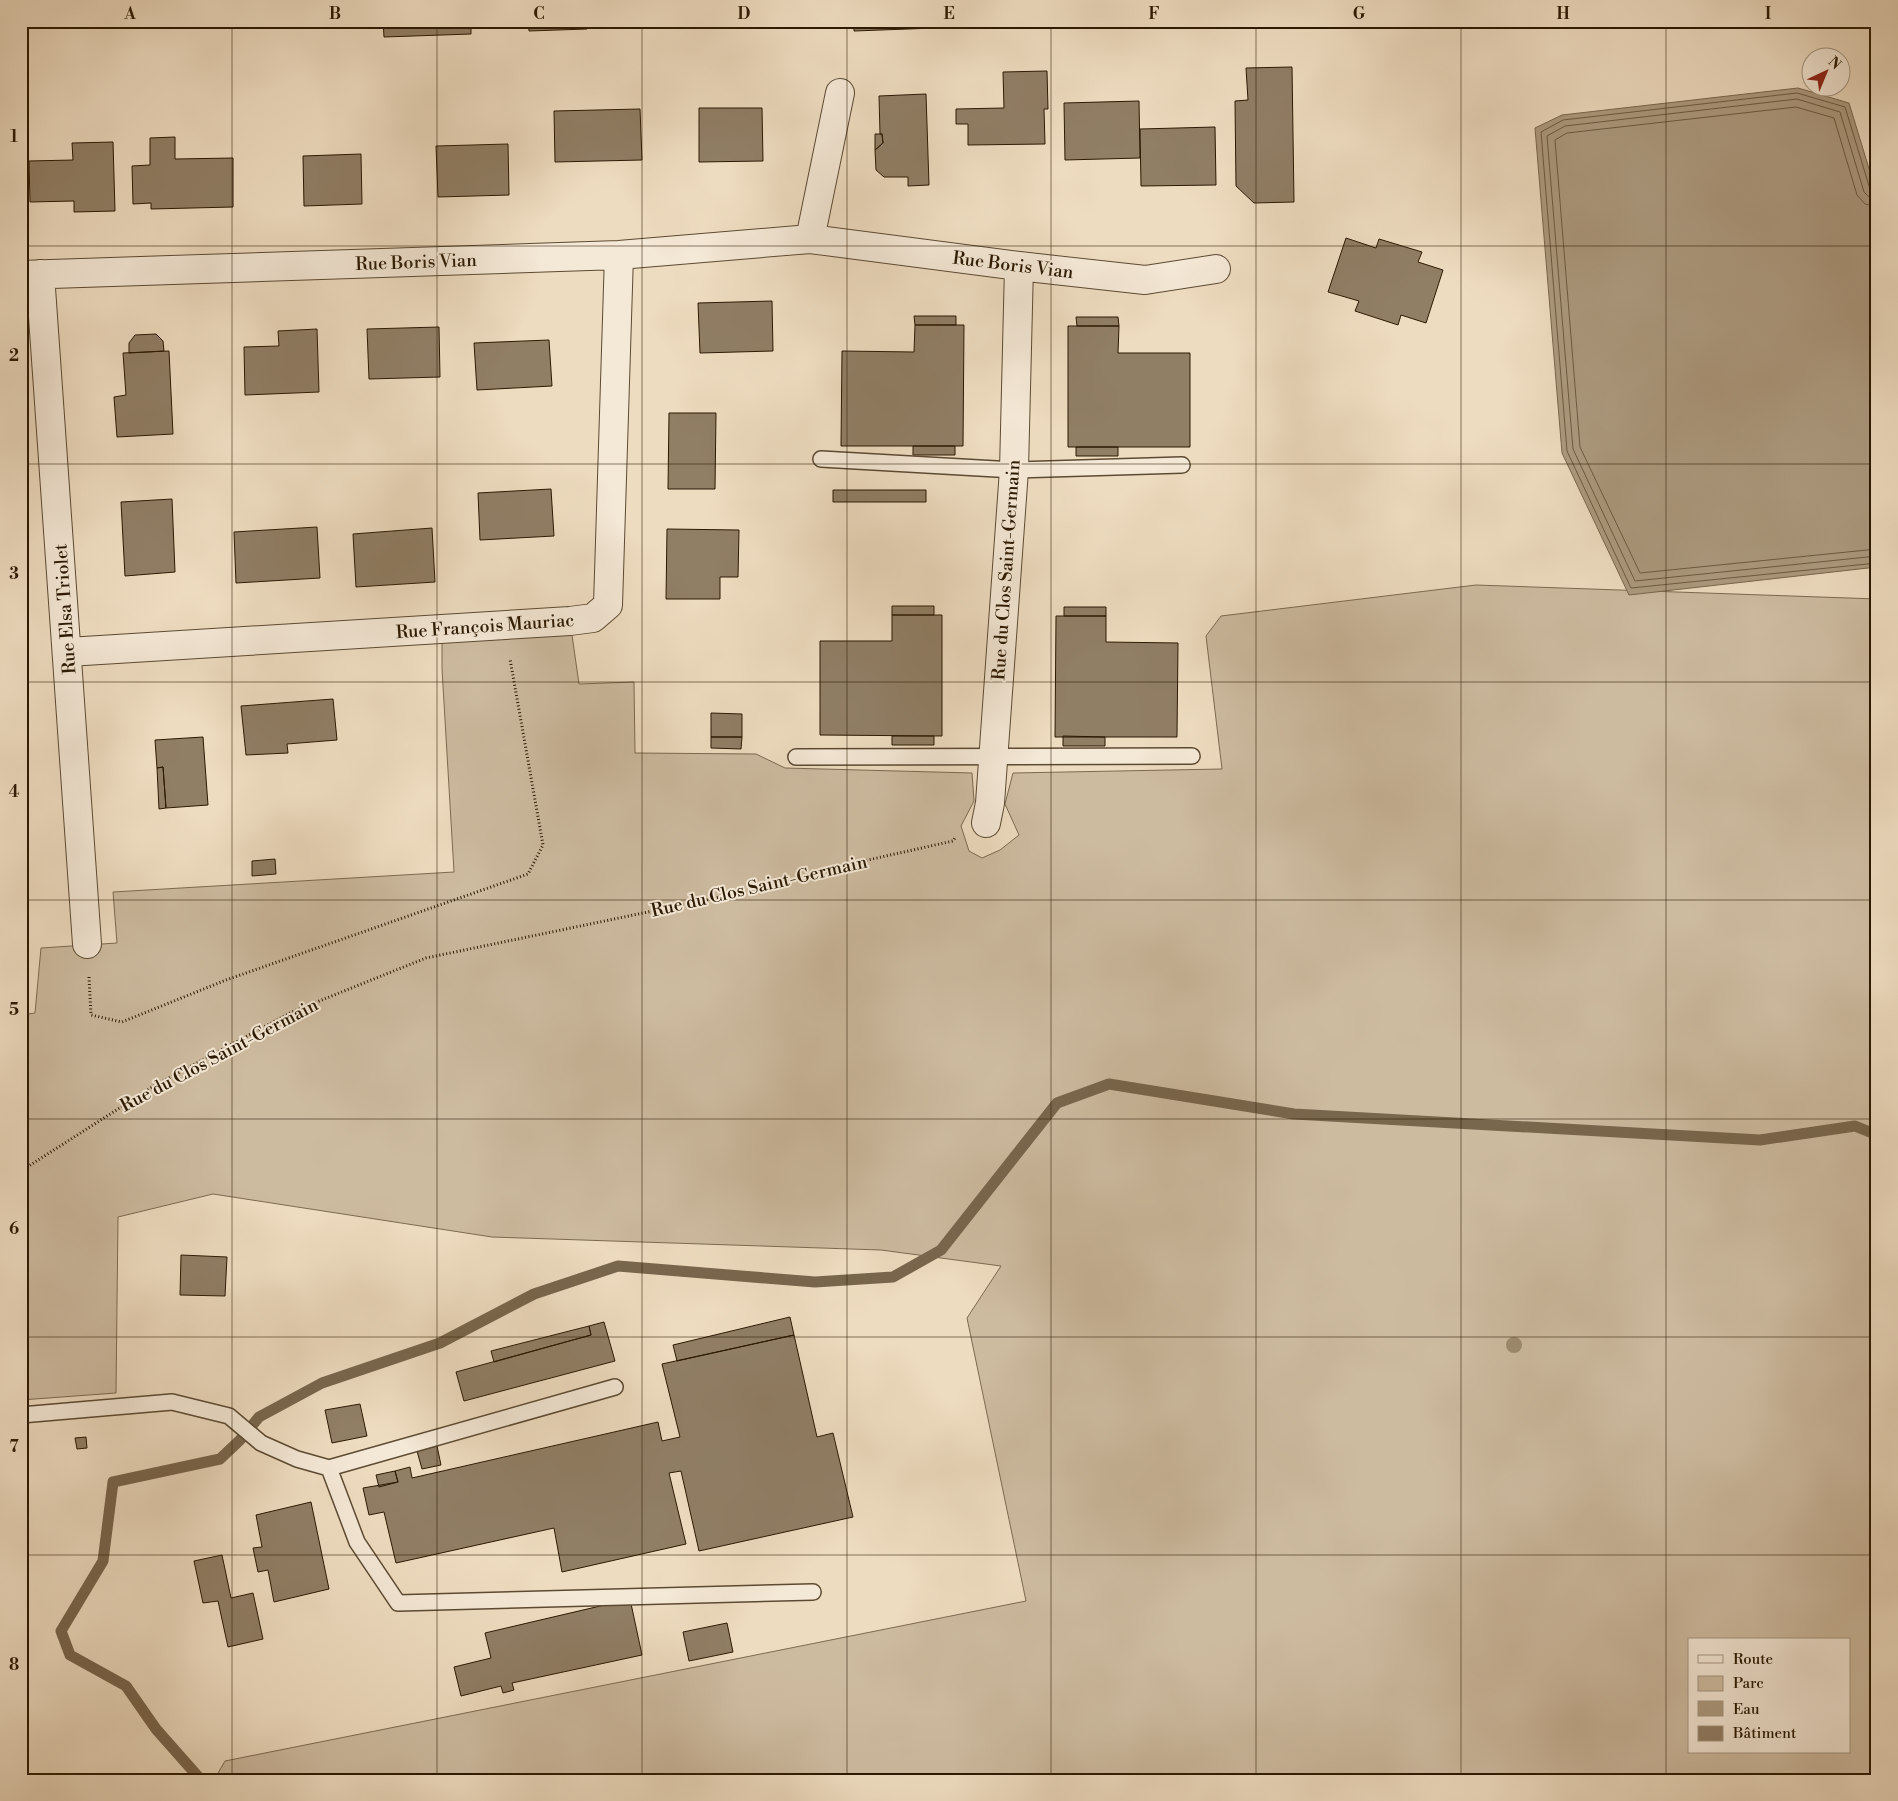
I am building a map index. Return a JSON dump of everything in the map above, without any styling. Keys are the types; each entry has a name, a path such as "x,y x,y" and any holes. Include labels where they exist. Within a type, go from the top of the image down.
{"street":[{"path":"810,239 840,93"},
{"name":"Rue Boris Vian","path":"31,275 619,256 810,239 1145,280 1216,269"},
{"name":"Rue François Mauriac","path":"68,652 570,621 593,618 608,605 619,256"},
{"name":"Rue du Clos Saint-Germain","path":"986,823 990,803 1014,470 1019,266"},
{"name":"Rue Elsa Triolet","path":"31,275 68,652 87,944"}],"lane":[{"path":"822,459 1014,470 1182,465"},
{"path":"796,757 992,755 1192,756"},
{"path":"21,1415 172,1402 229,1416 261,1443 297,1459 329,1468 614,1387"},
{"path":"329,1468 357,1542 398,1603 813,1592"}],"path":[{"path":"87,944 91,1014 122,1022 226,980 528,874 543,845 504,625"},
{"name":"Rue du Clos Saint-Germain","path":"21,1171 154,1086 292,1012 426,958 759,889 868,860 953,841 961,826 986,823"}],"green space":[{"path":"1476,585 1877,599 1877,1780 214,1780 225,1761 1026,1601 967,1318 1001,1266 881,1250 492,1237 213,1194 118,1217 116,1393 21,1400 21,1015 35,1013 41,948 117,943 113,892 454,872 442,669 442,629 570,621 579,684 634,682 635,753 756,754 785,768 972,773 974,801 961,826 969,851 982,858 1000,850 1019,835 1005,804 1013,773 1222,769 1206,636 1221,616"}],"water":[{"path":"1798,88 1800,89 1800,98 1832,98 1849,103 1877,195 1877,567 1629,595 1562,453 1535,128 1562,115"}],"building":[{"path":"383,21 471,21 471,34 384,37"},
{"path":"528,21 587,21 587,29 529,31"},
{"path":"626,21 699,21 699,24 626,25"},
{"path":"743,21 820,21 820,22 744,24"},
{"path":"854,21 935,21 935,28 854,31"},
{"path":"1292,67 1294,202 1254,203 1236,186 1235,101 1248,100 1246,68"},
{"path":"1047,71 1048,109 1044,109 1045,144 968,145 968,124 956,124 956,109 1004,108 1003,72"},
{"path":"926,94 929,185 908,186 908,177 884,177 876,170 875,150 883,143 882,134 880,134 879,96"},
{"path":"1139,101 1140,158 1065,160 1064,103"},
{"path":"699,108 762,108 763,161 699,162"},
{"path":"640,109 642,160 555,162 554,111"},
{"path":"1215,127 1216,185 1141,186 1140,129"},
{"path":"875,134 882,134 883,143 875,150"},
{"path":"175,137 175,159 233,158 233,207 151,209 151,203 133,204 132,166 150,165 150,138"},
{"path":"113,142 115,211 74,212 74,201 30,202 29,161 73,160 72,143"},
{"path":"508,144 509,195 438,197 436,146"},
{"path":"361,154 362,204 304,206 303,156"},
{"path":"1346,238 1376,248 1379,239 1422,252 1418,262 1443,270 1426,323 1401,315 1398,325 1355,311 1359,301 1328,292"},
{"path":"772,301 773,351 700,353 698,303"},
{"path":"914,316 956,316 956,325 915,325"},
{"path":"1076,317 1118,317 1119,326 1077,326"},
{"path":"915,325 964,325 963,446 841,446 842,351 914,352"},
{"path":"1068,326 1119,326 1118,353 1190,353 1190,447 1068,447"},
{"path":"439,327 440,377 369,379 367,329"},
{"path":"317,329 319,392 245,395 244,347 279,346 278,331"},
{"path":"156,334 163,341 164,351 129,353 129,343 135,335"},
{"path":"549,340 552,386 477,390 474,343"},
{"path":"169,351 173,434 117,437 114,397 126,395 123,353"},
{"path":"669,413 716,413 715,489 668,489"},
{"path":"913,446 955,446 955,455 913,455"},
{"path":"1076,447 1118,447 1118,456 1076,456"},
{"path":"551,489 554,536 480,540 478,493"},
{"path":"833,490 926,490 926,502 833,502"},
{"path":"172,499 175,572 125,576 121,502"},
{"path":"317,527 320,578 236,583 234,532"},
{"path":"432,528 435,582 356,587 353,534"},
{"path":"667,529 739,530 738,577 720,577 720,599 666,599"},
{"path":"892,606 934,606 934,615 892,615"},
{"path":"1064,607 1106,607 1106,616 1064,616"},
{"path":"892,615 942,615 942,736 820,735 820,641 892,641"},
{"path":"1056,616 1106,616 1106,642 1178,643 1177,737 1055,737"},
{"path":"333,699 337,740 287,744 288,753 246,755 241,706"},
{"path":"711,713 742,714 742,737 711,737"},
{"path":"892,736 934,736 934,745 892,745"},
{"path":"1063,736 1105,737 1105,746 1063,746"},
{"path":"203,737 208,805 166,808 163,767 157,768 155,740"},
{"path":"711,737 742,737 741,749 711,748"},
{"path":"163,767 166,808 159,809 157,768"},
{"path":"275,859 276,874 252,876 252,861"},
{"path":"181,1255 227,1257 225,1296 180,1295"},
{"path":"790,1317 794,1335 677,1361 673,1345"},
{"path":"604,1322 615,1361 464,1401 456,1372 591,1335 589,1326"},
{"path":"589,1326 591,1335 494,1362 491,1351"},
{"path":"794,1335 817,1437 833,1433 853,1517 699,1551 681,1471 669,1473 686,1544 562,1572 554,1528 396,1563 384,1512 369,1515 363,1488 398,1482 395,1471 410,1467 412,1478 658,1422 662,1441 680,1437 662,1364"},
{"path":"360,1404 367,1436 332,1443 325,1410"},
{"path":"86,1437 87,1448 77,1449 75,1438"},
{"path":"437,1446 441,1465 422,1469 417,1451"},
{"path":"395,1471 398,1482 379,1487 376,1475"},
{"path":"311,1502 329,1589 274,1602 268,1570 258,1572 253,1548 262,1547 256,1515"},
{"path":"222,1555 231,1598 253,1593 263,1639 228,1647 218,1601 203,1603 194,1561"},
{"path":"630,1599 642,1655 512,1683 514,1690 503,1693 501,1686 461,1696 454,1667 491,1658 485,1633"},
{"path":"727,1623 733,1652 689,1661 683,1632"}],"waterway":[{"path":"201,1780 156,1729 126,1686 70,1655 61,1631 103,1561 113,1482 220,1459 240,1440 259,1417 322,1383 440,1343 534,1294 618,1266 815,1282 893,1277 941,1250 1057,1103 1109,1084 1294,1114 1760,1140 1855,1126 1877,1135"}]}
